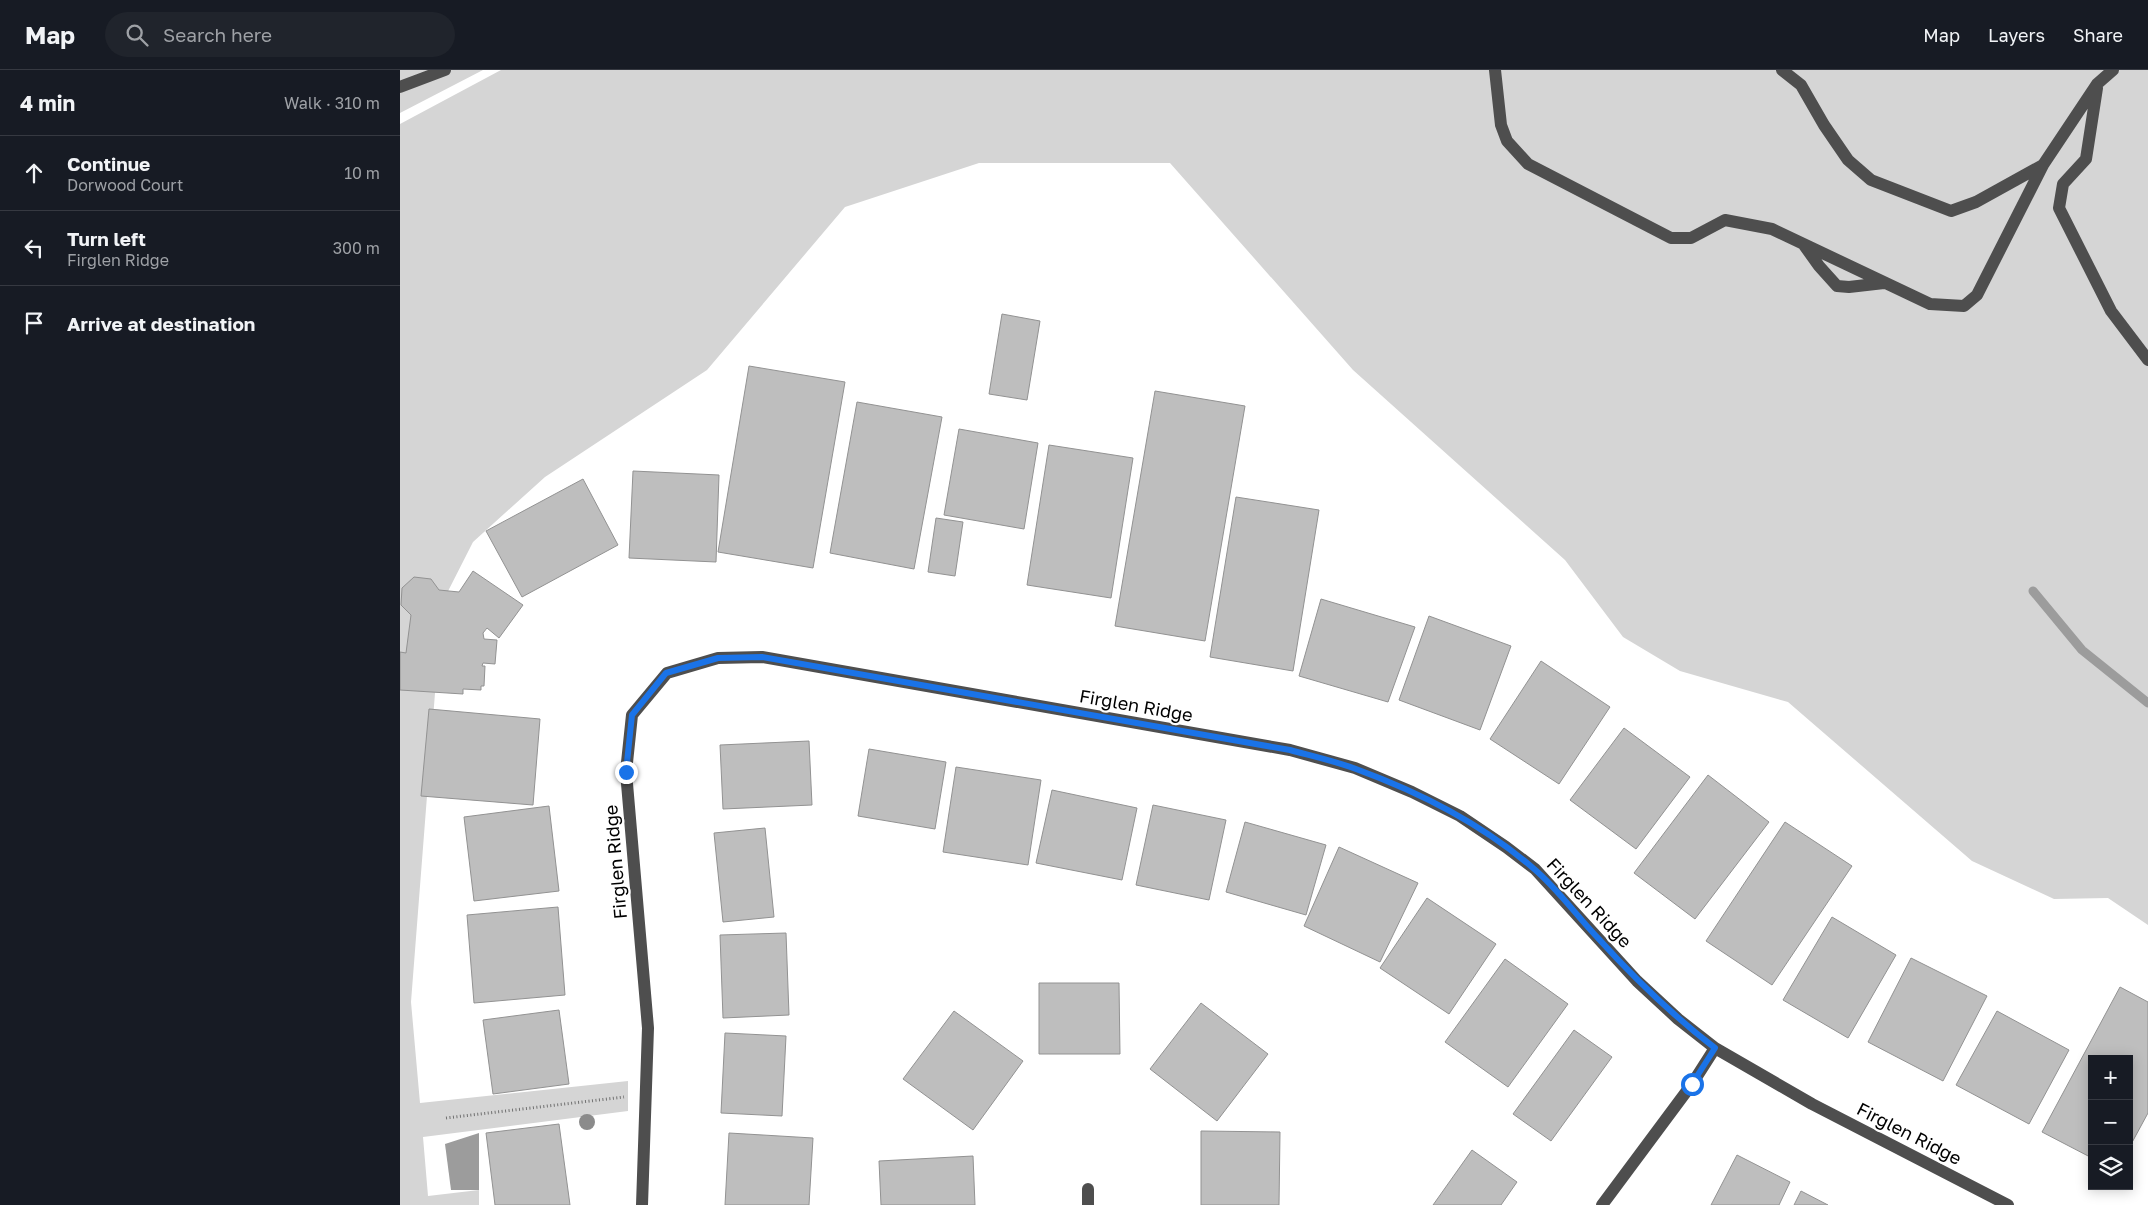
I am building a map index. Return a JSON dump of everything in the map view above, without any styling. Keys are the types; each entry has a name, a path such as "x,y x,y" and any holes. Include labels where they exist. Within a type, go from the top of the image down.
{"street":[{"path":"400,86 445,70"},
{"path":"1495,70 1501,125 1507,141 1528,164 1671,238 1691,238 1725,220 1772,229 1930,304 1964,306 1977,295 2043,165 2097,84 2113,70"},
{"path":"1782,70 1801,85 1824,125 1848,160 1871,180 1951,211 1976,202 2043,165"},
{"path":"2097,84 2086,159 2063,184 2059,208 2111,311 2148,360"},
{"path":"1804,245 1837,286 1849,287 1886,283"},
{"name":"Firglen Ridge","path":"642,1205 648,1028 626,772 632,715 666,673 718,658 762,657 1290,750 1355,768 1412,792 1460,816 1535,869 1637,981 1678,1019 1715,1048 1812,1104 2008,1205"},
{"path":"1602,1205 1692,1084 1715,1048"},
{"path":"1088,1188 1088,1205"}],"path":[{"path":"446,1118 625,1097"}],"shaded area":[{"path":"400,70 483,70 400,113"},
{"path":"501,70 2148,70 2148,925 2108,898 2054,899 1972,861 1788,702 1680,671 1623,637 1565,560 1353,370 1170,163 979,163 845,207 707,370 545,477 473,542 442,603 411,1002 420,1103 628,1081 628,1111 423,1137 428,1196 479,1190 479,1205 400,1205 400,124"},
{"path":"479,1133 479,1190 451,1190 445,1144"}],"building":[{"path":"1002,314 1040,321 1027,400 989,394"},
{"path":"749,366 845,382 813,568 718,552"},
{"path":"1155,391 1245,406 1205,641 1115,626"},
{"path":"857,402 942,417 914,569 830,553"},
{"path":"959,429 1038,443 1024,529 944,515"},
{"path":"1049,445 1133,458 1111,598 1027,585"},
{"path":"633,471 719,475 716,562 629,558"},
{"path":"583,479 618,545 522,597 486,531"},
{"path":"1236,497 1319,510 1293,671 1210,657"},
{"path":"936,518 963,522 955,576 928,572"},
{"path":"473,571 523,605 499,638 487,628 483,633 484,639 497,640 495,664 483,663 482,666 485,666 484,686 481,686 481,690 463,689 463,694 400,690 400,652 406,653 411,615 401,605 402,588 414,577 431,579 439,590 459,592"},
{"path":"1321,599 1415,627 1388,702 1299,676"},
{"path":"1429,616 1511,646 1480,730 1399,700"},
{"path":"1541,661 1610,707 1559,784 1490,739"},
{"path":"429,709 540,719 533,805 421,796"},
{"path":"1624,728 1690,777 1636,849 1570,800"},
{"path":"809,741 812,805 723,809 720,745"},
{"path":"869,749 946,762 935,829 858,816"},
{"path":"956,767 1041,780 1028,865 943,852"},
{"path":"1708,775 1769,822 1695,919 1634,873"},
{"path":"1052,790 1137,808 1122,880 1036,863"},
{"path":"1153,805 1226,820 1209,900 1136,885"},
{"path":"549,806 559,891 474,901 464,817"},
{"path":"1245,822 1326,845 1306,915 1226,892"},
{"path":"1785,822 1852,866 1772,985 1706,941"},
{"path":"765,828 774,917 723,922 714,833"},
{"path":"1339,847 1418,883 1380,962 1304,926"},
{"path":"1427,898 1496,944 1449,1014 1380,968"},
{"path":"558,907 565,995 474,1003 467,915"},
{"path":"1832,917 1896,955 1848,1038 1783,1000"},
{"path":"786,933 789,1015 723,1018 720,935"},
{"path":"1911,958 1987,996 1943,1081 1868,1042"},
{"path":"1505,959 1568,1004 1508,1087 1445,1042"},
{"path":"1039,983 1119,983 1120,1054 1039,1054"},
{"path":"2120,987 2148,1002 2148,1113 2133,1141 2133,1055 2088,1055 2088,1156 2042,1132"},
{"path":"1201,1003 1268,1054 1217,1121 1150,1069"},
{"path":"559,1010 569,1084 493,1094 483,1020"},
{"path":"954,1011 1023,1061 973,1130 903,1079"},
{"path":"1997,1011 2069,1050 2029,1124 1956,1085"},
{"path":"1574,1030 1612,1057 1551,1141 1513,1114"},
{"path":"725,1033 786,1036 782,1116 721,1113"},
{"path":"559,1124 570,1205 495,1205 486,1133"},
{"path":"1201,1131 1280,1132 1279,1205 1201,1205"},
{"path":"729,1133 813,1138 809,1205 725,1205"},
{"path":"1472,1150 1517,1182 1501,1205 1433,1205"},
{"path":"1737,1155 1790,1182 1779,1205 1711,1205"},
{"path":"973,1156 975,1205 881,1205 879,1161"},
{"path":"1801,1191 1828,1205 1794,1205"}],"waterway":[{"path":"2033,591 2082,650 2148,703"}],"route":[{"path":"626,772 632,715 666,673 718,658 762,657 1290,750 1355,768 1412,792 1460,816 1535,869 1637,981 1678,1019 1715,1048 1692,1084"}]}
